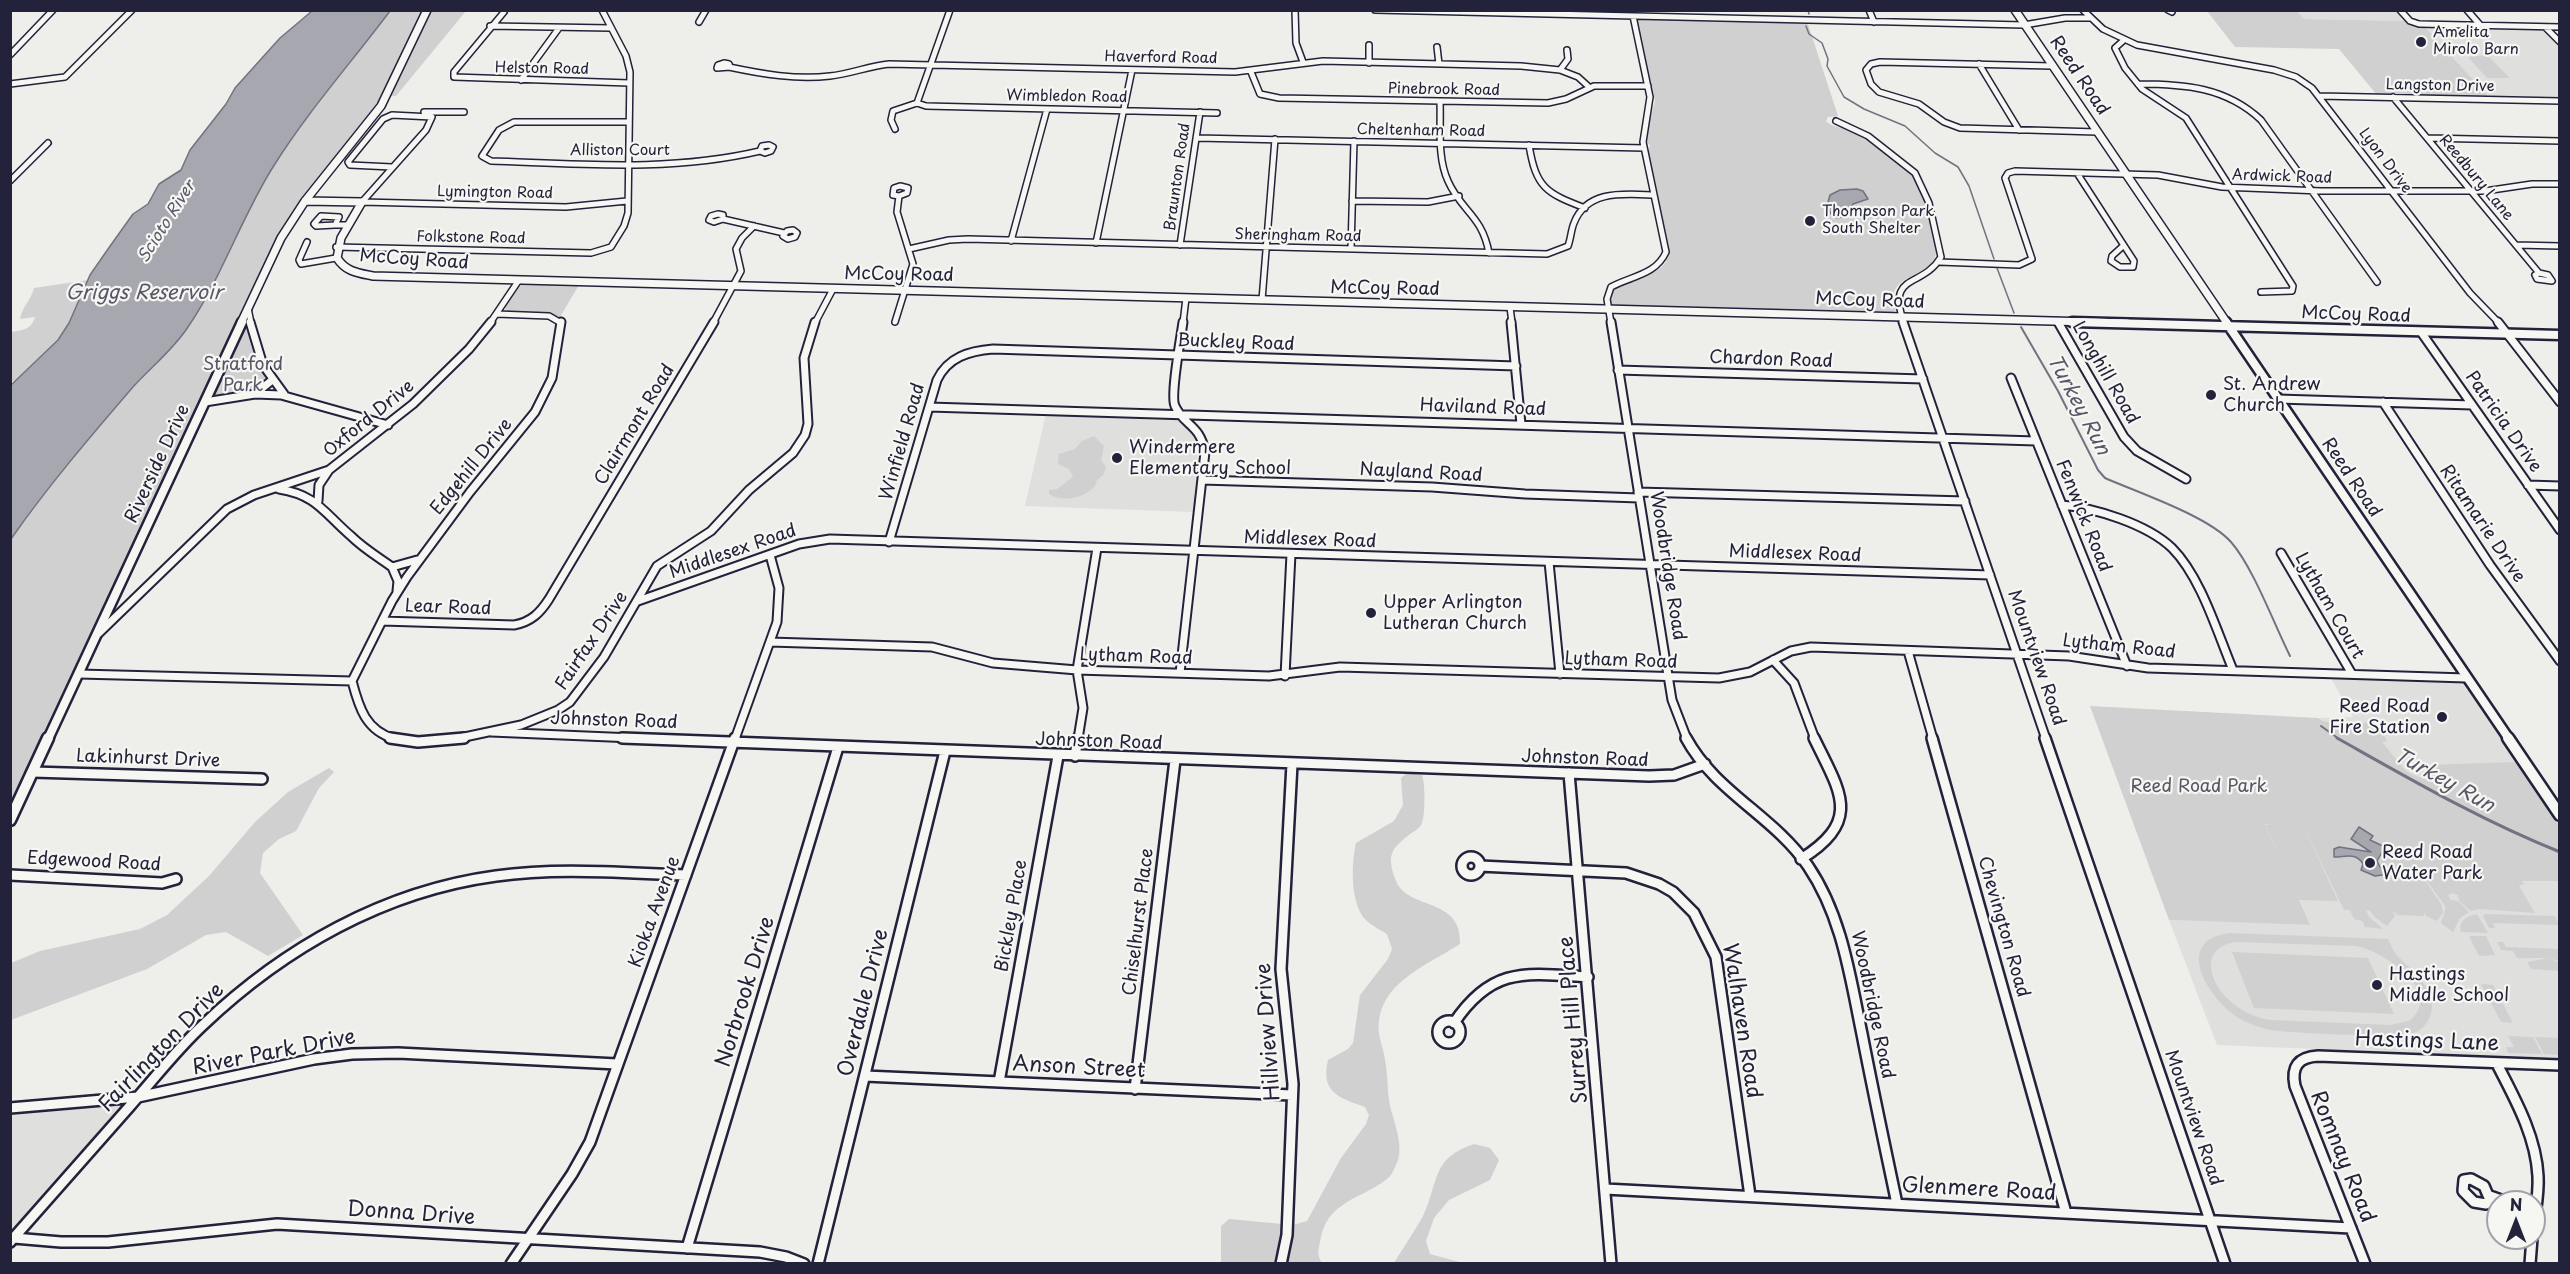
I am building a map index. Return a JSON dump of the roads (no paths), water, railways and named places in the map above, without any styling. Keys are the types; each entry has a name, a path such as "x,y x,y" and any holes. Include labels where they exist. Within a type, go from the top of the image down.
{"main road":[{"name":"Riverside Drive","path":"10,820 281,238 305,201 381,106 427,10"},
{"name":"Reed Road","path":"2015,10 2559,815"},
{"path":"305,201 363,202"},
{"name":"McCoy Road","path":"363,202 336,246 336,258 344,268 365,275 2559,335"}],"street":[{"path":"10,55 53,10"},
{"path":"10,84 65,76 132,10"},
{"path":"602,10 629,63 627,201"},
{"path":"699,22 706,10"},
{"path":"895,129 891,120 893,111 917,103 950,10"},
{"path":"1295,10 1296,43 1304,62"},
{"path":"1375,10 2024,25 2065,18 2090,18"},
{"path":"1869,10 1874,22"},
{"name":"Lyon Drive","path":"2083,10 2103,29 2124,40 2153,50 2203,56 2280,72 2306,83 2319,96 2470,293 2491,313 2508,334 2559,402"},
{"path":"2400,10 2415,23 2559,27"},
{"path":"2467,10 2481,26"},
{"path":"490,26 502,11 512,11"},
{"path":"1608,309 1607,294 1611,287 1656,268 1664,258 1665,246 1642,130 1651,104 1633,16"},
{"path":"490,26 610,28"},
{"name":"Helston Road","path":"490,26 454,72 454,77 629,82"},
{"path":"2545,27 2559,42"},
{"path":"521,80 559,28"},
{"path":"2124,40 2117,44 2115,51 2147,94 2176,109 2186,118 2293,286 2292,291 2287,292 2261,292"},
{"path":"1369,45 1369,63"},
{"path":"1437,47 1438,64"},
{"path":"1560,70 1568,58 1567,50"},
{"name":"Haverford Road","path":"729,67 806,78 841,75 874,65 1251,72 1304,62 1530,66 1560,70 1578,77 1589,87"},
{"path":"2052,66 1886,62 1875,63 1866,70 1871,84 1879,92 1919,104 1955,127 2097,132"},
{"path":"1979,64 2019,130"},
{"path":"1096,243 1132,70"},
{"name":"Pinebrook Road","path":"1251,72 1258,92 1270,98 1548,103 1566,99 1589,87 1648,86"},
{"path":"2138,84 2186,85 2212,91 2236,100 2261,120 2377,282"},
{"name":"Langston Drive","path":"2319,96 2559,101"},
{"name":"Reedbury Lane","path":"2393,97 2540,273"},
{"path":"1440,102 1445,174 1458,196 1481,224 1489,253"},
{"name":"Wimbledon Road","path":"917,103 926,106 1217,113"},
{"path":"1011,241 1047,109"},
{"path":"390,111 432,116"},
{"path":"392,167 360,167 350,165 348,162 383,119 392,115 432,116 464,112"},
{"name":"Braunton Road","path":"1180,245 1200,112"},
{"path":"363,202 426,130 432,116"},
{"name":"Alliston Court","path":"629,122 525,120 510,123 499,130 482,156 490,161 700,163 760,151"},
{"path":"1836,122 1849,125 1872,138 1919,178 1940,242 1939,262"},
{"name":"Cheltenham Road","path":"1197,138 1644,148"},
{"path":"2428,138 2559,141"},
{"path":"1262,300 1275,139"},
{"path":"1351,249 1353,141"},
{"path":"10,182 48,143"},
{"path":"1529,145 1533,173 1538,182 1557,197 1585,208 1595,198 1608,194 1654,195"},
{"name":"Ardwick Road","path":"1939,262 2019,265 2032,259 2007,185 2006,175 2020,171 2158,175 2230,188 2392,192 2500,190 2532,184 2559,184"},
{"path":"2077,173 2123,246"},
{"path":"895,322 913,267 897,212 899,196"},
{"path":"1352,201 1428,202 1458,196"},
{"name":"Lymington Road","path":"363,202 566,207 627,201"},
{"name":"Folkstone Road","path":"336,246 591,253 606,250 615,243 628,213 627,201"},
{"name":"Sheringham Road","path":"909,249 949,240 1540,254 1559,251 1571,241 1573,225 1585,208"},
{"path":"723,219 784,232"},
{"path":"335,226 348,225"},
{"name":"Clairmont Road","path":"514,626 527,624 537,615 735,286 741,269 735,255 736,249 742,238 754,226"},
{"path":"307,242 299,260 301,264 336,258"},
{"path":"2516,245 2559,246"},
{"name":"Mountview Road","path":"1939,262 1929,272 1901,289 1897,300 2225,1263"},
{"name":"Oxford Drive","path":"99,633 227,509 246,498 329,470 388,425 443,376 469,349 497,314 519,280"},
{"name":"Fairfax Drive","path":"352,681 363,717 379,732 391,738 419,742 491,732 540,719 570,703 638,601 656,567 672,554 716,528 747,493 790,457 804,439 808,424 804,358 815,322 833,289"},
{"path":"1180,673 1202,480 1204,442 1194,425 1175,409 1173,401 1186,298"},
{"path":"1510,307 1521,424"},
{"path":"248,308 256,350 271,381 285,395"},
{"name":"Woodbridge Road","path":"1608,309 1668,678 1678,723 1705,764 1740,800 1775,827 1821,886 1833,907 1897,1204"},
{"name":"Edgehill Drive","path":"352,681 397,592 420,557 535,412 552,378 561,322 549,315 497,314"},
{"name":"Longhill Road","path":"2058,321 2124,437 2138,451 2186,479"},
{"name":"Patricia Drive","path":"2421,332 2559,530"},
{"name":"Buckley Road","path":"957,357 974,351 993,349 1178,357 1516,366"},
{"name":"Winfield Road","path":"889,542 939,373 957,357"},
{"name":"Chardon Road","path":"1618,370 1923,379"},
{"name":"Fenwick Road","path":"2011,378 2127,666"},
{"path":"255,393 271,381"},
{"path":"205,402 255,393 285,395 350,411 388,425"},
{"path":"2278,399 2472,405"},
{"name":"Ritamarie Drive","path":"2383,402 2490,565 2559,661"},
{"name":"Haviland Road","path":"929,407 2036,441"},
{"path":"318,501 316,493 329,470"},
{"name":"Nayland Road","path":"1202,480 1432,486 1525,494 1965,501"},
{"path":"2528,485 2559,486"},
{"path":"274,489 300,492 318,501 357,542 392,567 409,564 420,557"},
{"path":"2062,505 2089,507 2107,513 2151,533 2172,548 2186,566 2234,670"},
{"name":"Middlesex Road","path":"638,601 813,541 1990,575"},
{"path":"1075,756 1083,708 1077,670 1097,548"},
{"path":"1285,676 1291,554"},
{"name":"Lytham Court","path":"2281,554 2352,674"},
{"name":"Kioka Avenue","path":"512,1263 525,1239 585,1153 777,622 781,592 780,581 770,555"},
{"path":"1549,562 1560,674"},
{"name":"Lear Road","path":"392,567 398,581 397,592"},
{"name":"Lear Road","path":"382,621 514,626"},
{"name":"Lytham Road","path":"770,642 932,647 993,663 1077,670 1285,676 1326,667 1730,678 1750,672 1799,648 2017,654 2079,657 2127,666 2466,678"},
{"name":"Chevington Road","path":"1908,651 2066,1213"},
{"path":"1773,660 1794,683 1810,729 1835,782 1841,803 1839,821 1835,830 1823,845 1801,859"},
{"path":"79,674 352,681"},
{"name":"Johnston Road","path":"491,732 1058,756 1664,776 1682,774 1705,764"},
{"name":"Norbrook Drive","path":"687,1248 838,747"},
{"name":"Overdale Drive","path":"818,1263 945,751"},
{"name":"Bickley Place","path":"999,1082 1058,756"},
{"name":"Chiselhurst Place","path":"1135,1089 1175,760"},
{"name":"Hillview Drive","path":"1281,1262 1287,1235 1293,1060 1281,988 1292,764"},
{"name":"Lakinhurst Drive","path":"33,772 262,779"},
{"name":"Surrey Hill Place","path":"1569,773 1611,1263"},
{"name":"Walhaven Road","path":"1480,866 1626,873 1650,880 1676,894 1687,903 1707,931 1716,957 1750,1196"},
{"name":"Fairlington Drive","path":"12,1240 202,1026 250,984 306,945 342,924 392,902 440,887 495,876 530,872 686,875"},
{"name":"Edgewood Road","path":"10,875 162,883 176,879"},
{"path":"1454,1023 1470,999 1496,980 1521,974 1588,977"},
{"name":"River Park Drive","path":"10,1108 138,1097 314,1059 352,1054 398,1053 617,1064"},
{"name":"Hastings Lane","path":"2295,1064 2301,1058 2318,1056 2559,1065"},
{"name":"Romnay Road","path":"2295,1064 2292,1074 2295,1086 2365,1263"},
{"path":"2497,1064 2523,1115 2533,1146 2538,1166 2537,1190"},
{"name":"Anson Street","path":"865,1076 1292,1095"},
{"name":"Glenmere Road","path":"1605,1189 2351,1228"},
{"name":"Donna Drive","path":"12,1240 118,1241 218,1227 277,1224 760,1252 804,1263"}],"water":[{"name":"Griggs Reservoir","path":"312,11 390,11 286,146 251,206 200,308 182,335 85,443 11,539 11,385 58,340 69,323 90,275 133,214 148,204 159,184 181,170 190,150 226,104 235,88 280,38"},
{"path":"1840,190 1863,191 1868,199 1853,204 1845,216 1838,218 1832,216 1827,206 1830,195"},
{"path":"2359,827 2373,836 2370,840 2385,847 2377,861 2380,867 2388,868 2390,874 2375,876 2361,870 2363,864 2357,858 2334,857 2334,849 2339,847 2371,852 2351,839"}],"waterway":[{"name":"Turkey Run","path":"1808,10 1809,14"},
{"name":"Turkey Run","path":"1806,26 1809,34 1822,43 1828,59 1827,66 1844,97 1864,109 1905,126 1935,153 1958,167 1969,186 1994,259"},
{"name":"Turkey Run","path":"1997,268 2014,313"},
{"name":"Turkey Run","path":"2021,327 2058,391 2098,470 2105,478 2190,514 2220,532 2231,542 2255,581 2290,656"},
{"name":"Turkey Run","path":"2321,726 2339,739"},
{"name":"Turkey Run","path":"2337,738 2474,813 2560,852"}],"place":[{"name":"Amelita Mirolo Barn","path":"2421,42"},
{"name":"Thompson Park South Shelter","path":"1810,221"},
{"name":"St. Andrew Church","path":"2211,395"},
{"name":"Windermere Elementary School","path":"1117,458"},
{"name":"Upper Arlington Lutheran Church","path":"1371,613"},
{"name":"Reed Road Fire Station","path":"2442,717"},
{"name":"Reed Road Water Park","path":"2370,863"},
{"name":"Hastings Middle School","path":"2377,985"}],"water label":[{"name":"Scioto River","path":"167,222"}],"park label":[{"name":"Stratford Park","path":"243,376"},
{"name":"Reed Road Park","path":"2199,787"}]}
